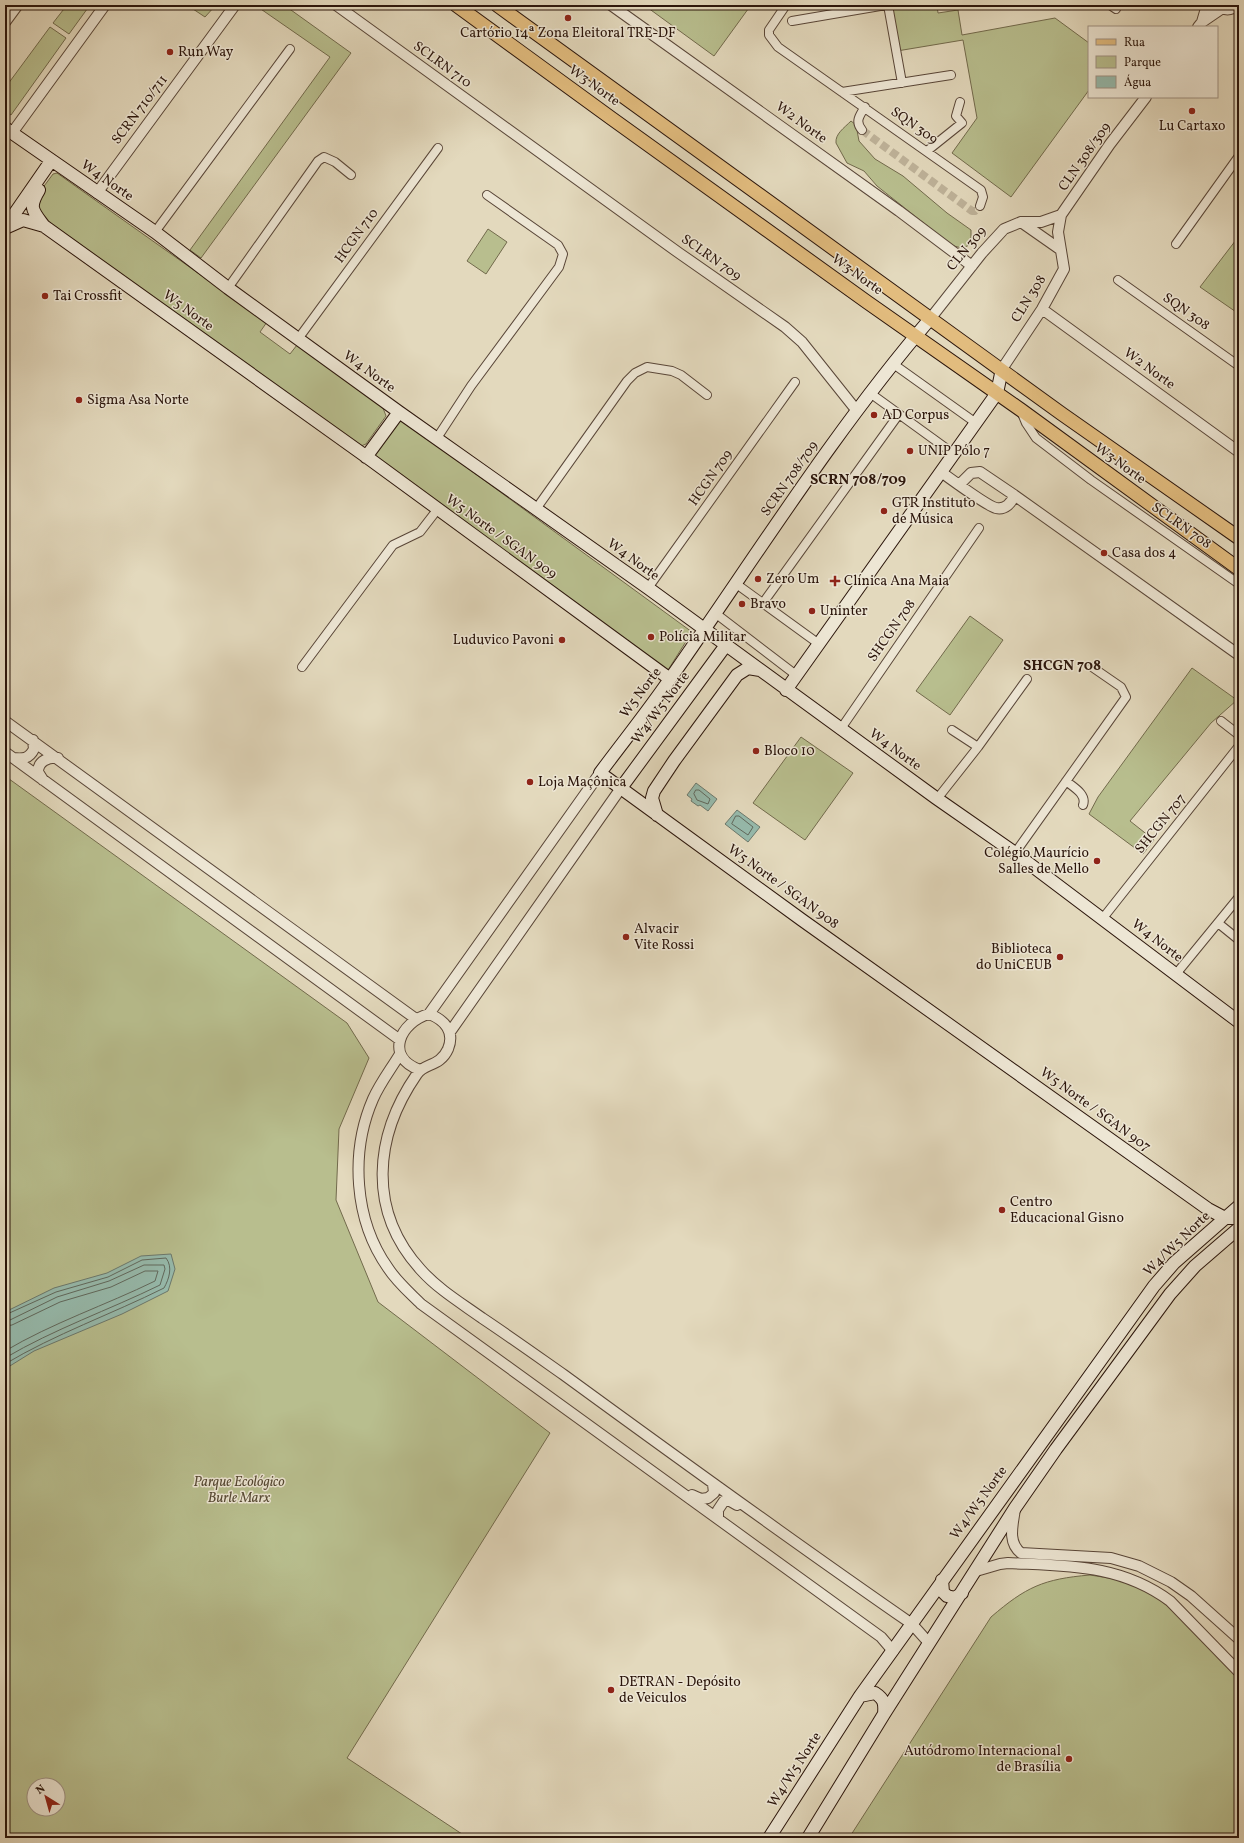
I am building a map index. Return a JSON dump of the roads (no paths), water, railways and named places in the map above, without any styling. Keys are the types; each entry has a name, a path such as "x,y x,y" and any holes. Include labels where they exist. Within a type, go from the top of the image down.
{"main road":[{"name":"W3 Norte","path":"456,5 867,302 1021,410 1070,448 1239,569"},
{"name":"W3 Norte","path":"497,5 1062,414 1239,538"},
{"name":"W4 Norte","path":"9,131 154,232 228,288 399,412 648,588 840,730 1015,853 1239,1022"},
{"name":"W5 Norte","path":"54,163 32,202 34,213 44,226 313,420"},
{"name":"W5 Norte","path":"5,228 54,163"},
{"name":"W5 Norte","path":"5,228 23,220 44,226"},
{"path":"844,285 857,283 863,270"},
{"path":"867,302 866,290 874,284 900,297"},
{"name":"CLN 309","path":"916,335 930,319"},
{"name":"SCRN 708/709","path":"704,629 870,393 892,363 916,335"},
{"name":"CLN 308","path":"997,393 1002,370"},
{"path":"786,690 908,516 997,393"},
{"path":"366,457 399,412"},
{"path":"1044,428 1056,431 1060,429 1064,422 1062,414"},
{"name":"W5 Norte / SGAN 909","path":"313,420 670,679"},
{"path":"1070,448 1068,439 1072,434 1077,432 1105,444"},
{"name":"W5 Norte","path":"600,773 670,679 704,629"},
{"name":"W4/W5 Norte","path":"621,788 726,645"},
{"path":"657,815 652,798 654,791 674,760 737,675 748,668 760,670"},
{"name":"W5 Norte / SGAN 908","path":"600,773 949,1024"},
{"name":"W5 Norte / SGAN 907","path":"949,1024 1208,1209 1225,1218"},
{"name":"W4/W5 Norte","path":"769,1838 860,1696 1154,1286 1174,1263 1239,1206"},
{"path":"1225,1218 1239,1218"},
{"name":"W4/W5 Norte","path":"808,1838 884,1714 1015,1508 1056,1449 1170,1294 1195,1266 1239,1228"},
{"path":"942,1580 942,1588 947,1596 955,1598 962,1593"},
{"path":"860,1696 875,1692 880,1696 885,1704 884,1714"}],"street":[{"path":"5,24 19,5"},
{"path":"9,131 105,5"},
{"name":"SCRN 710/711","path":"97,192 234,5"},
{"name":"SCLRN 710","path":"336,5 532,147"},
{"name":"W2 Norte","path":"611,5 892,206 972,266"},
{"name":"SQN 309","path":"786,5 769,30 769,35 772,41 778,47 971,183 983,193 984,197 980,206"},
{"path":"792,20 887,5 902,83"},
{"path":"1200,24 1207,5"},
{"path":"1200,24 1229,8"},
{"path":"154,232 290,49"},
{"name":"SQN 309","path":"842,92 951,75"},
{"name":"CLN 308/309","path":"1061,215 1110,144 1145,98"},
{"path":"927,151 962,123 956,116 960,102"},
{"path":"862,130 858,124 858,118 865,107"},
{"name":"SCLRN 709","path":"532,147 796,336 857,412"},
{"name":"HCGN 710","path":"298,339 438,148"},
{"path":"1176,244 1239,156"},
{"path":"228,288 318,161 324,157 329,158 351,175"},
{"path":"437,438 471,386 559,267 563,254 558,245 487,195"},
{"name":"CLN 309","path":"930,319 972,266 1004,229 1021,222 1041,222 1061,215"},
{"name":"CLN 308","path":"1002,370 1042,309 1064,269 1058,232 1061,215"},
{"path":"1021,222 1061,250"},
{"name":"SQN 308","path":"1118,280 1239,366"},
{"name":"W2 Norte","path":"1042,309 1239,452"},
{"path":"892,363 976,423"},
{"path":"536,508 627,381 640,369 647,367 672,371 681,375 707,395"},
{"name":"HCGN 709","path":"648,588 794,382"},
{"path":"870,393 954,454"},
{"name":"SCLRN 708","path":"1021,410 1026,423 1036,438 1091,480 1239,584"},
{"path":"763,603 899,414"},
{"path":"941,472 997,508 1009,505 1014,495"},
{"path":"960,485 971,473 980,472 1239,655"},
{"path":"302,667 393,545 420,532 437,510"},
{"name":"SHCGN 708","path":"840,730 979,528"},
{"path":"735,583 819,644"},
{"path":"715,613 796,675"},
{"path":"1015,853 1126,697 1121,687 1092,667"},
{"path":"937,799 978,747 1027,679"},
{"path":"5,721 416,1019"},
{"path":"1221,721 1239,735"},
{"path":"952,730 978,747"},
{"path":"9,755 24,758 29,757 34,749 33,740"},
{"name":"SHCGN 707","path":"1103,918 1239,746"},
{"path":"9,755 400,1040"},
{"path":"44,781 38,772 39,765 41,762 50,758 58,758"},
{"path":"600,773 429,1014 416,1019 406,1028 400,1040 400,1054 374,1098 365,1123 359,1150 362,1206 368,1230 388,1268 403,1287 421,1304 881,1637 893,1651"},
{"path":"1066,781 1082,794 1084,800 1083,805"},
{"path":"450,1032 621,788"},
{"path":"1176,974 1239,897"},
{"path":"1218,923 1239,940"},
{"path":"429,1014 445,1023 450,1032 450,1043 444,1056 428,1067 420,1070 405,1092 395,1112 388,1132 382,1166 386,1206 390,1220 408,1253 421,1270 460,1302 529,1350 780,1533 912,1624 929,1643"},
{"path":"400,1054 407,1064 420,1070"},
{"path":"661,1477 696,1497 704,1499 714,1493 713,1484"},
{"path":"718,1518 719,1506 724,1501 730,1501 780,1533"},
{"path":"1015,1508 1011,1535 1016,1549 1021,1553 1111,1558 1139,1566 1171,1582 1191,1596 1239,1640"},
{"path":"976,1571 1008,1563 1098,1569 1124,1576 1159,1593 1170,1601 1239,1672"}],"water":[{"path":"696,783 717,799 708,811 691,801 692,799 687,795"},
{"path":"737,810 760,827 748,842 725,824"},
{"path":"171,1254 175,1269 168,1291 122,1314 34,1351 5,1369 5,1312 54,1288 107,1273 141,1256"}],"tunnel":[{"path":"862,130 972,211 975,211 980,206"}],"place":[{"name":"Cartório 14ª Zona Eleitoral TRE-DF","path":"568,18"},
{"name":"Run Way","path":"170,52"},
{"name":"Lu Cartaxo","path":"1192,111"},
{"name":"Tai Crossfit","path":"45,296"},
{"name":"Sigma Asa Norte","path":"79,400"},
{"name":"AD Corpus","path":"874,415"},
{"name":"UNIP Pólo 7","path":"910,451"},
{"name":"GTR Instituto de Música","path":"884,511"},
{"name":"Casa dos 4","path":"1104,553"},
{"name":"Zero Um","path":"758,579"},
{"name":"Clínica Ana Maia","path":"835,581"},
{"name":"Bravo","path":"742,604"},
{"name":"Uninter","path":"812,611"},
{"name":"Polícia Militar","path":"651,637"},
{"name":"Luduvico Pavoni","path":"562,640"},
{"name":"Bloco 10","path":"756,751"},
{"name":"Loja Maçônica","path":"530,782"},
{"name":"Colégio Maurício Salles de Mello","path":"1097,861"},
{"name":"Alvacir Vite Rossi","path":"626,937"},
{"name":"Biblioteca do UniCEUB","path":"1060,957"},
{"name":"Centro Educacional Gisno","path":"1002,1210"},
{"name":"DETRAN - Depósito de Veiculos","path":"611,1690"},
{"name":"Autódromo Internacional de Brasília","path":"1069,1759"}],"district":[{"name":"SCRN 708/709","path":"858,480"},
{"name":"SHCGN 708","path":"1062,666"}],"park label":[{"name":"Parque Ecológico Burle Marx","path":"239,1490"}]}
